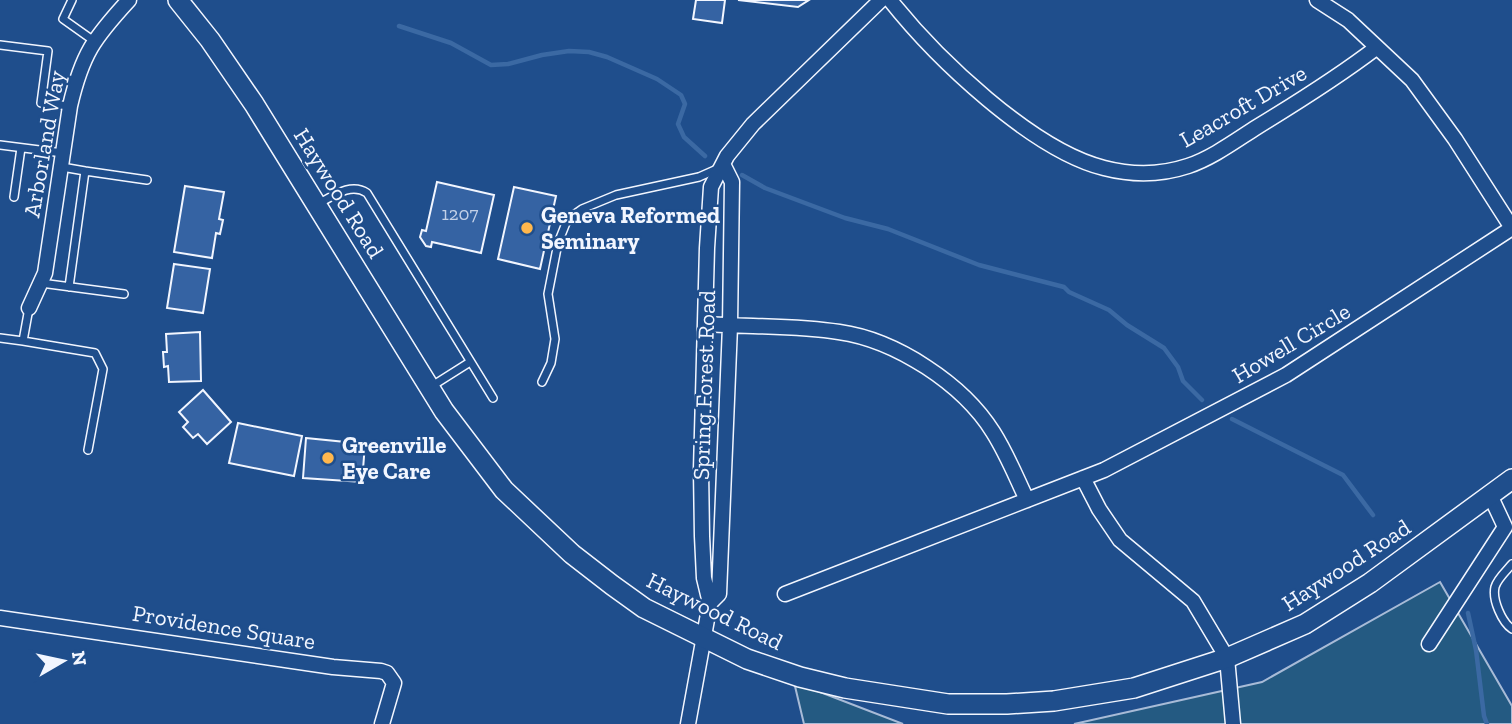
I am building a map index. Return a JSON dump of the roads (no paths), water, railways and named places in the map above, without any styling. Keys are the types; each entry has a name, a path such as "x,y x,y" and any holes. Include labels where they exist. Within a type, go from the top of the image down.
{"main road":[{"name":"Haywood Road","path":"178,0 210,40 254,104 429,387 504,490 548,533 644,608 747,659 800,677 886,696 948,704 1007,704 1135,688 1227,658 1306,624 1333,608 1512,479"}],"street":[{"name":"Arborland Way","path":"29,309 45,273 70,106 81,67 94,41 129,0"},
{"name":"Spring Forest Road","path":"702,637 710,603 704,578 702,536 705,324 711,187 727,156 754,124 881,0"},
{"name":"Leacroft Drive","path":"890,0 946,61 984,96 1018,122 1052,145 1088,163 1132,173 1169,171 1204,158 1320,88 1376,48"},
{"path":"1317,0 1348,20 1412,80 1512,228"},
{"name":"Spring Forest Road","path":"710,603 719,594 730,326 732,182 724,166"},
{"name":"Howell Circle","path":"785,594 1104,470 1286,375 1512,228"},
{"path":"705,324 840,332 875,342 914,360 951,387 986,422 1010,462 1027,500"},
{"path":"1083,478 1110,528 1134,552 1193,601 1227,658 1233,724"},
{"path":"1429,644 1509,528 1490,495"},
{"name":"Providence Square","path":"0,618 333,667 380,671 387,673 394,683 382,724"},
{"path":"688,724 702,637"}],"lane":[{"path":"72,0 63,19 94,41"},
{"path":"0,45 48,51 41,103 70,106"},
{"path":"0,145 62,160 85,171 147,180"},
{"path":"14,197 21,148"},
{"path":"542,382 551,363 555,339 548,294 558,243 566,223 582,209 616,195 699,177 724,166"},
{"path":"69,287 85,171"},
{"path":"317,204 347,190 358,188 367,193 493,397"},
{"path":"41,283 124,294"},
{"path":"23,341 29,309"},
{"path":"0,338 96,353 103,369 88,450"},
{"path":"429,387 470,362"},
{"path":"1512,564 1495,586 1502,619 1512,629"}],"waterway":[{"path":"399,26 451,43 491,65 569,51 589,52 607,57 657,79 681,95 685,104 678,124 684,137 705,156"},
{"path":"742,175 765,188 845,218 888,229 979,265 1064,287 1069,292 1109,310 1127,325 1164,348 1178,367 1183,381 1202,400"},
{"path":"1232,419 1343,475 1373,515"},
{"path":"1468,613 1487,724"}],"place":[{"name":"Geneva Reformed Seminary","path":"527,228"},
{"name":"Greenville Eye Care","path":"328,458"}]}
